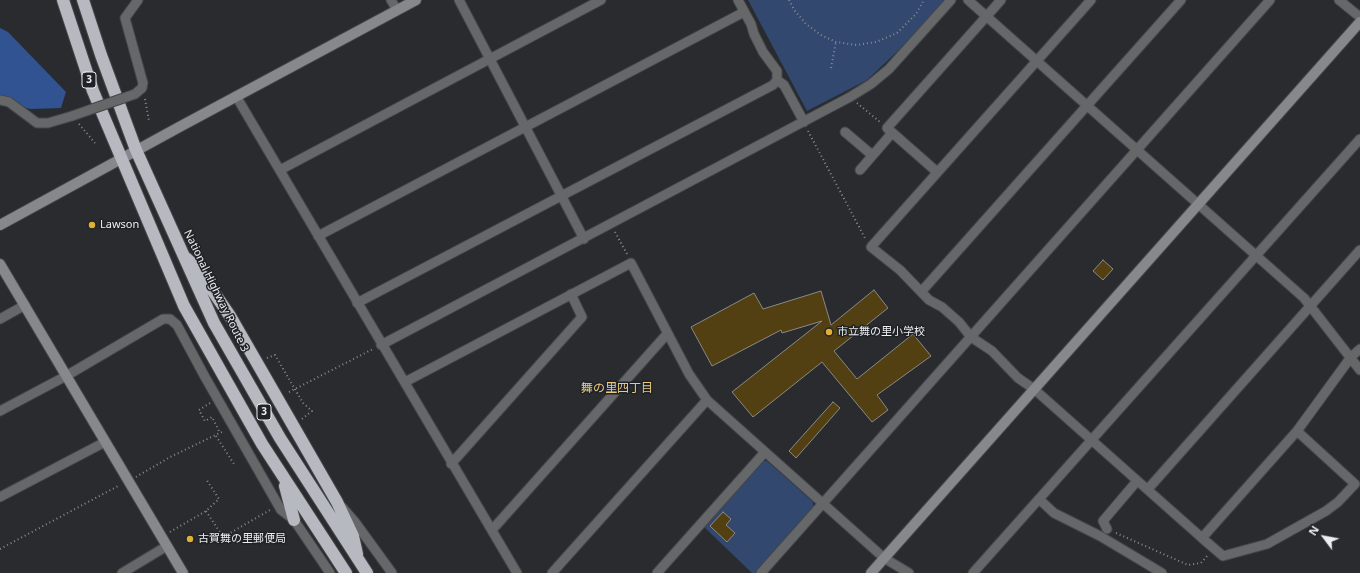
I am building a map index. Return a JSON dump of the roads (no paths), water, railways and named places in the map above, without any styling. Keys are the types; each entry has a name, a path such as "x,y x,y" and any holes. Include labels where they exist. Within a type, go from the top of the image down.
{"highway":[{"name":"3","path":"63,0 93,91 184,306 227,384 282,476 346,573"},
{"name":"National Highway Route 3","path":"83,0 136,150 214,323 280,438 367,573"},
{"path":"183,257 197,268 230,316 337,502 353,536 358,560"},
{"path":"282,476 294,520"}],"street":[{"path":"0,100 9,102 37,123 48,123 72,116 139,91 143,83 126,18 138,0"},
{"path":"391,0 396,10"},
{"path":"0,225 121,158 416,0"},
{"path":"459,0 584,239"},
{"path":"280,170 601,0"},
{"path":"357,304 773,85 777,80 776,72 763,52 738,0"},
{"path":"381,344 584,239 611,223 850,98 872,84 889,69 951,0"},
{"path":"968,0 1310,305 1360,370"},
{"path":"860,170 890,131 1001,0"},
{"path":"1091,0 871,247 900,270 922,292 959,322 971,337 992,351 1018,378 1034,389 1137,481 1148,489 1213,549 1223,556 1267,544 1326,511 1338,502 1355,484 1297,431"},
{"path":"922,292 1181,0"},
{"path":"761,573 1270,0"},
{"path":"1339,0 1360,18"},
{"path":"318,236 744,12"},
{"path":"871,573 1360,22"},
{"path":"777,80 784,85 804,122"},
{"path":"236,96 516,573"},
{"path":"890,131 937,172"},
{"path":"845,132 872,155"},
{"path":"973,573 1040,500 1360,139"},
{"path":"1148,489 1360,250"},
{"path":"405,382 631,263 689,374 707,400 884,558 909,573"},
{"path":"0,264 183,573"},
{"path":"452,464 582,317 571,294"},
{"path":"0,319 25,305"},
{"path":"0,411 66,376 163,319 170,319 178,326 204,377 281,510 294,520 330,573"},
{"path":"492,530 667,334"},
{"path":"1202,538 1297,431 1351,357 1360,349"},
{"path":"552,573 707,400"},
{"path":"0,497 105,442"},
{"path":"657,573 765,452"},
{"path":"1107,529 1103,521 1137,481"},
{"path":"1040,500 1054,513 1100,536 1162,573"},
{"path":"337,502 355,522 392,573"},
{"path":"122,573 164,541"}],"place":[{"name":"Lawson","path":"92,225"},
{"name":"市立舞の里小学校","path":"829,332"},
{"name":"古賀舞の里郵便局","path":"190,539"}],"district":[{"name":"舞の里四丁目","path":"617,389"}]}
